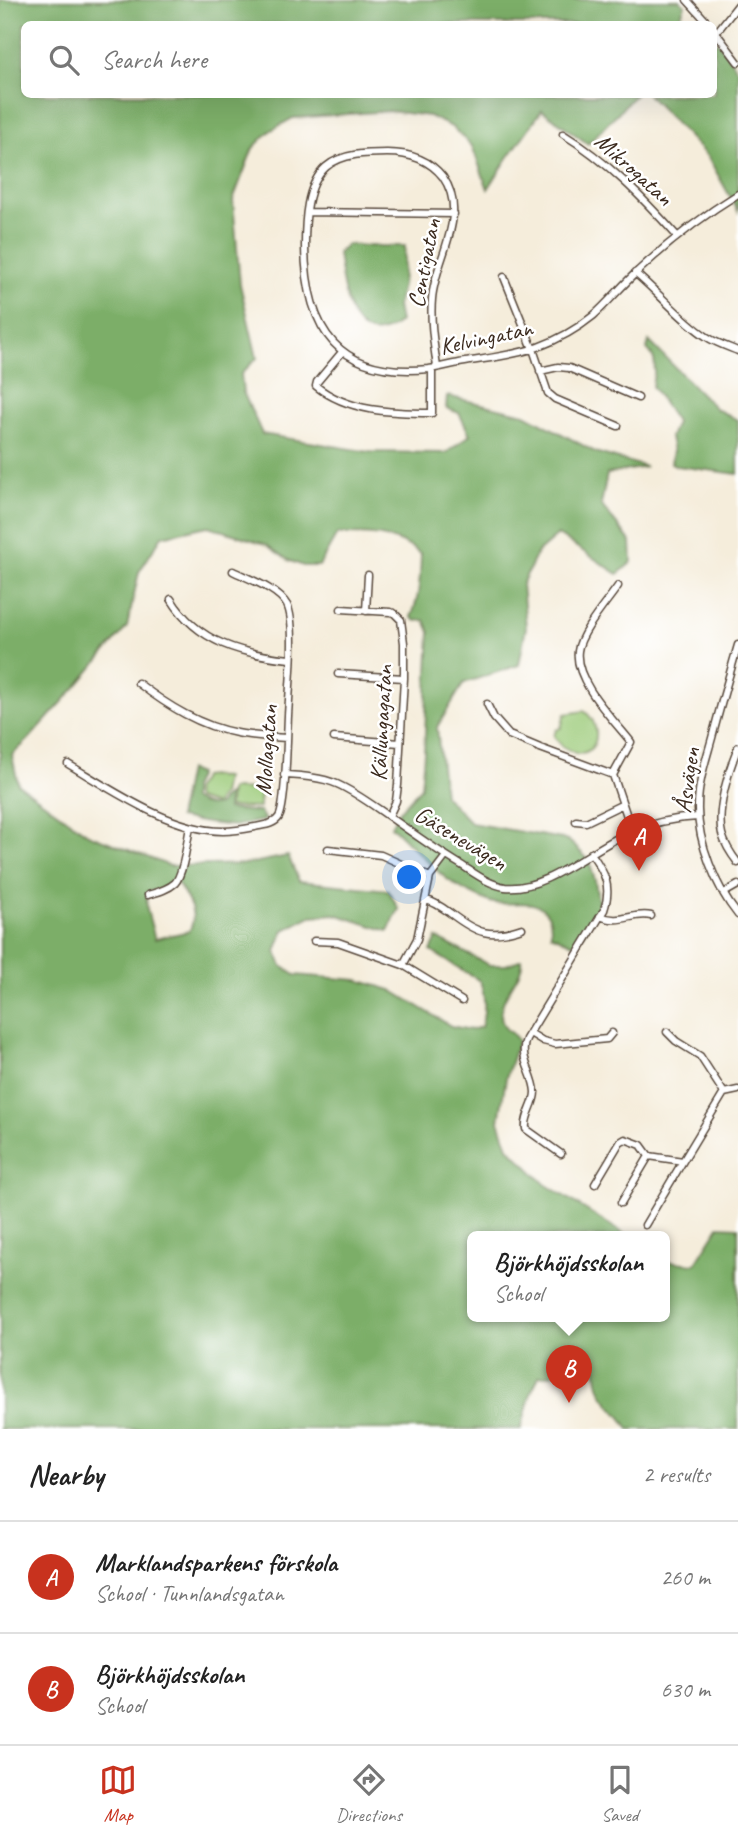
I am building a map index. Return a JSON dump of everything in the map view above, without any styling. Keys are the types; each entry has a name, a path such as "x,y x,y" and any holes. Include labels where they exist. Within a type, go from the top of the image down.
{"street":[{"path":"687,0 706,21"},
{"path":"717,29 738,5"},
{"path":"717,34 738,62"},
{"name":"Mikrogatan","path":"563,134 610,168 677,236"},
{"name":"Centigatan","path":"307,212 313,186 326,167 349,156 393,153 416,157 433,166 447,185 454,204 451,229 432,298 432,413 371,410 334,398 316,386 342,352"},
{"name":"Kelvingatan","path":"307,212 305,255 308,282 318,318 326,334 342,352 365,364 400,370 434,368 533,349 554,341 594,315 635,273 677,236 738,194"},
{"path":"307,212 454,214"},
{"path":"635,273 709,338 738,351"},
{"path":"503,277 548,393 555,399 618,426"},
{"path":"540,371 558,367 569,368 638,398"},
{"name":"Mollagatan","path":"68,764 130,800 190,827 236,831 277,820 281,812 287,738 291,617 285,602 273,591 233,571"},
{"path":"341,609 366,611 368,575"},
{"path":"618,586 587,630 578,650 579,672 588,688 631,743 613,775 632,831"},
{"path":"171,598 178,609 201,631 221,645 260,656 290,659"},
{"name":"Källungagatan","path":"366,611 394,613 401,620 403,629 404,678 397,794 389,817"},
{"name":"Åsvägen","path":"738,645 705,764 698,817 705,853 738,915"},
{"path":"338,674 404,678"},
{"path":"138,683 165,702 210,726 245,734 287,738"},
{"path":"486,704 509,735 613,775"},
{"path":"334,738 400,743"},
{"path":"738,747 723,800 721,823 725,842 738,863"},
{"name":"Gäsenevägen","path":"284,775 305,776 335,783 359,796 483,879 505,887 526,887 548,878 632,831 678,819 698,817"},
{"path":"576,821 586,822 623,804"},
{"path":"148,895 163,891 177,881 190,827"},
{"path":"328,849 381,855 430,877"},
{"path":"561,1154 526,1129 526,1121 535,1098 533,1080 522,1052 530,1033 600,916 608,897 607,883 591,853"},
{"path":"404,965 417,939 430,877 446,856"},
{"path":"724,893 738,885"},
{"path":"426,900 473,929 490,933 522,928"},
{"path":"600,916 616,921 651,916"},
{"path":"314,941 338,942 404,965 462,1001"},
{"path":"667,1032 700,1056 724,1093"},
{"path":"530,1033 555,1044 607,1039 612,1033"},
{"path":"645,1225 724,1093 738,1090"},
{"path":"595,1184 620,1142 629,1139 641,1144 649,1156 683,1161"},
{"path":"621,1203 649,1156"}],"green space":[{"path":"0,0 680,0 685,5 680,18 684,21 21,21 21,98 632,98 588,144 542,110 488,189 472,146 452,127 429,116 390,111 293,118 270,131 253,148 233,200 240,284 257,358 241,374 243,392 262,434 369,452 446,453 470,435 459,413 446,408 447,396 525,414 595,452 646,467 607,474 601,505 631,542 632,562 618,574 558,535 538,552 522,584 526,627 519,665 464,683 437,727 444,795 471,823 568,840 588,859 595,880 599,907 583,934 573,944 551,934 549,917 538,906 490,902 462,889 440,873 391,826 399,811 421,787 430,632 425,620 416,621 411,617 418,594 421,554 391,538 337,534 319,566 303,566 288,560 265,544 208,526 162,536 139,572 127,627 76,687 12,755 18,784 88,834 170,866 247,864 288,856 299,881 388,890 399,909 388,931 335,914 311,916 284,930 276,951 282,966 295,975 358,980 391,990 451,1026 471,1030 481,1027 483,1021 484,1004 480,981 431,951 437,938 489,965 506,965 522,959 519,973 505,997 501,1015 504,1027 518,1041 506,1078 499,1121 508,1147 545,1184 619,1231 467,1231 467,1322 670,1322 670,1262 695,1264 719,1226 738,1227 738,1429 629,1429 603,1395 596,1366 584,1363 575,1364 557,1373 539,1376 531,1393 521,1429 0,1429","holes":["176,881 187,899 193,918 189,931 155,939 147,910 146,892 161,889"]},
{"path":"717,42 738,71 738,211 708,157 651,98 717,98"},
{"path":"347,244 405,246 402,285 397,306 400,322 383,331 370,332 360,326 346,300 342,283 338,253"},
{"path":"649,341 716,409 738,420 738,474 671,463 673,451 670,437 676,422 652,386 655,366 647,349"},
{"path":"584,711 592,719 596,736 588,751 577,754 562,746 554,736 556,730 561,728 565,714"},
{"path":"188,770 198,774 192,788 192,799 215,806 228,795 227,809 260,812 265,820 234,826 178,818"},
{"path":"202,777 225,778 222,795 216,805 196,799 195,795 195,789"},
{"path":"230,789 260,790 259,808 229,807"}],"place":[{"name":"Marklandsparkens förskola","path":"639,871"},
{"name":"Björkhöjdsskolan","path":"569,1403"}]}
